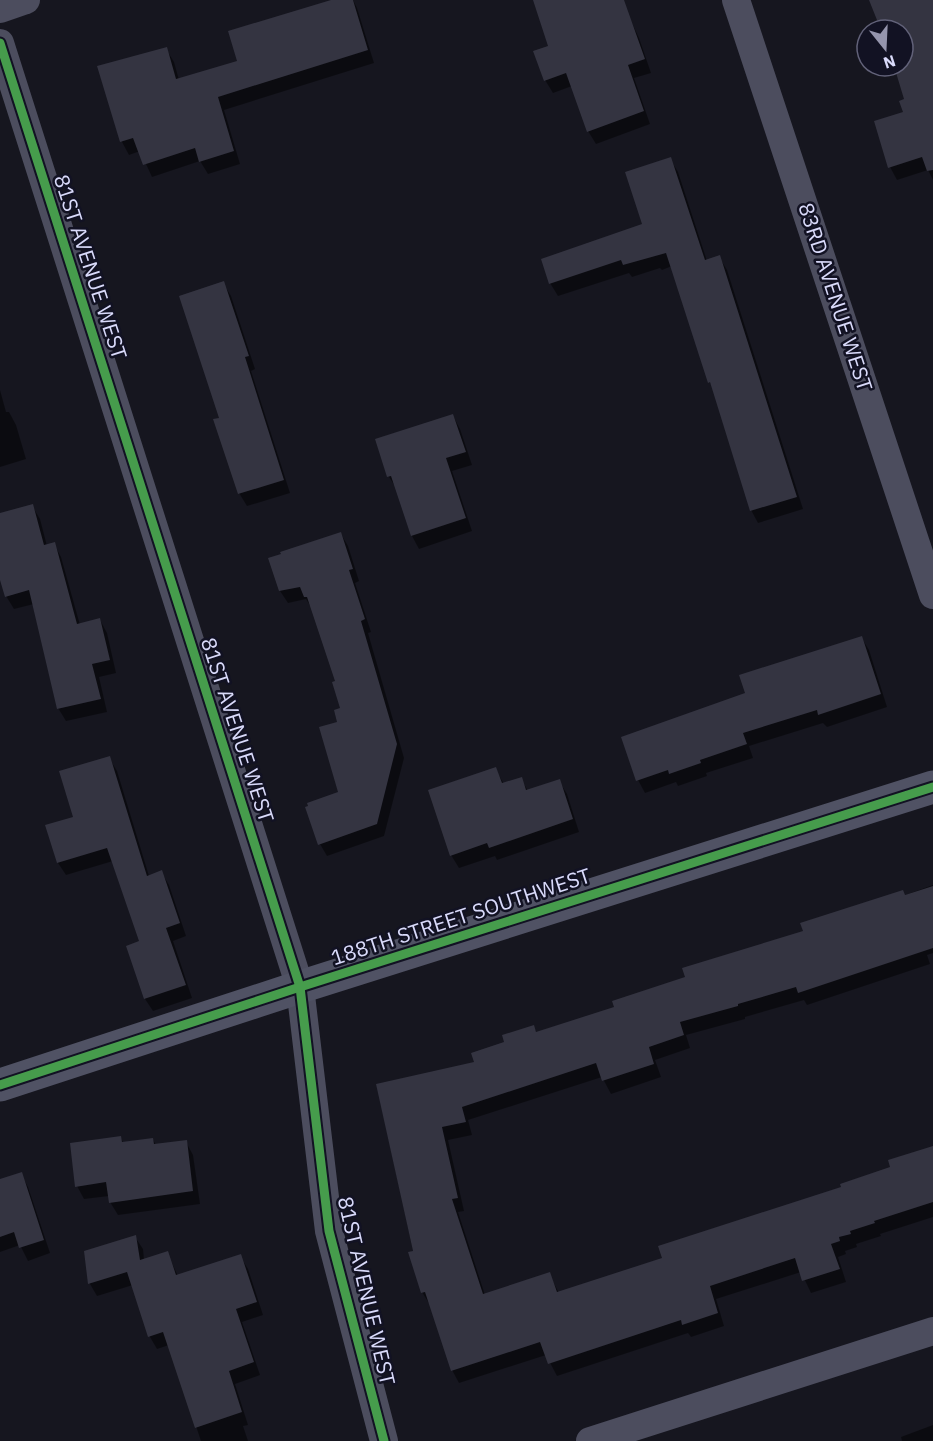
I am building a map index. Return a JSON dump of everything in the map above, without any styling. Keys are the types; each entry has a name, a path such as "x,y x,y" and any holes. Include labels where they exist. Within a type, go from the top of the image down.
{"street":[{"path":"0,9 26,0"},
{"name":"83RD AVENUE WEST","path":"736,0 933,595"},
{"name":"81ST AVENUE WEST","path":"0,43 300,987 329,1231 384,1441"},
{"name":"188TH STREET SOUTHWEST","path":"0,1085 300,987 933,787"},
{"path":"590,1441 933,1331"}],"building":[{"path":"331,0 353,0 368,50 218,97 234,151 199,162 195,148 143,165 133,138 120,142 97,66 167,47 176,79 237,61 228,31"},
{"path":"533,0 624,0 645,59 628,65 644,111 587,132 566,73 544,81 533,51 548,46"},
{"path":"869,0 933,0 933,170 927,171 922,157 888,168 874,121 903,112 899,101 904,99 898,78 915,78 915,18 876,18"},
{"path":"671,157 705,260 720,255 797,497 750,511 710,382 708,383 666,253 623,265 621,260 549,284 541,259 642,224 625,172"},
{"path":"224,281 249,356 245,357 284,480 238,494 213,419 219,418 179,296"},
{"path":"453,414 466,452 446,458 466,518 411,536 391,476 387,477 375,439"},
{"path":"33,504 44,545 55,542 77,624 100,618 110,660 92,664 101,699 57,709 29,590 5,597 0,580 0,513"},
{"path":"341,532 353,569 349,570 365,619 361,621 397,744 377,824 318,845 305,807 308,806 307,803 338,792 319,727 337,722 334,710 340,708 332,682 335,681 307,597 304,597 300,587 279,591 268,558"},
{"path":"862,636 881,694 818,715 817,710 743,733 747,744 700,760 701,763 669,774 668,770 636,781 621,737 745,693 739,675"},
{"path":"110,756 147,876 162,870 180,923 166,928 186,985 144,999 126,946 139,941 107,848 57,863 45,825 73,817 59,771"},
{"path":"496,767 502,783 522,777 526,790 560,779 573,819 489,848 487,843 450,856 428,790"},
{"path":"933,886 933,948 798,993 796,987 680,1022 684,1035 649,1047 654,1064 602,1081 596,1063 462,1107 466,1122 442,1127 458,1198 452,1199 483,1294 550,1272 557,1292 662,1258 658,1246 841,1187 840,1184 890,1167 888,1160 933,1146 933,1202 874,1221 875,1223 850,1231 851,1234 839,1237 840,1241 831,1244 840,1269 802,1281 795,1258 710,1286 718,1313 682,1325 681,1320 548,1364 540,1342 451,1371 425,1292 421,1293 408,1252 413,1251 376,1084 474,1062 471,1053 504,1042 502,1035 534,1025 536,1032 614,1007 612,1001 685,977 682,968 803,931 800,923 903,890 905,895"},
{"path":"121,1136 122,1142 153,1138 154,1144 187,1140 193,1191 109,1203 106,1182 75,1187 70,1143"},
{"path":"22,1172 44,1240 19,1248 14,1232 0,1237 0,1179"},
{"path":"136,1235 140,1260 168,1251 176,1275 241,1254 257,1302 236,1309 254,1362 229,1371 242,1412 195,1428 163,1332 148,1337 127,1272 88,1284 84,1251"}],"cycle path":[{"path":"0,43 300,987 329,1231 384,1441"},
{"path":"0,1085 300,987 933,787"}]}
